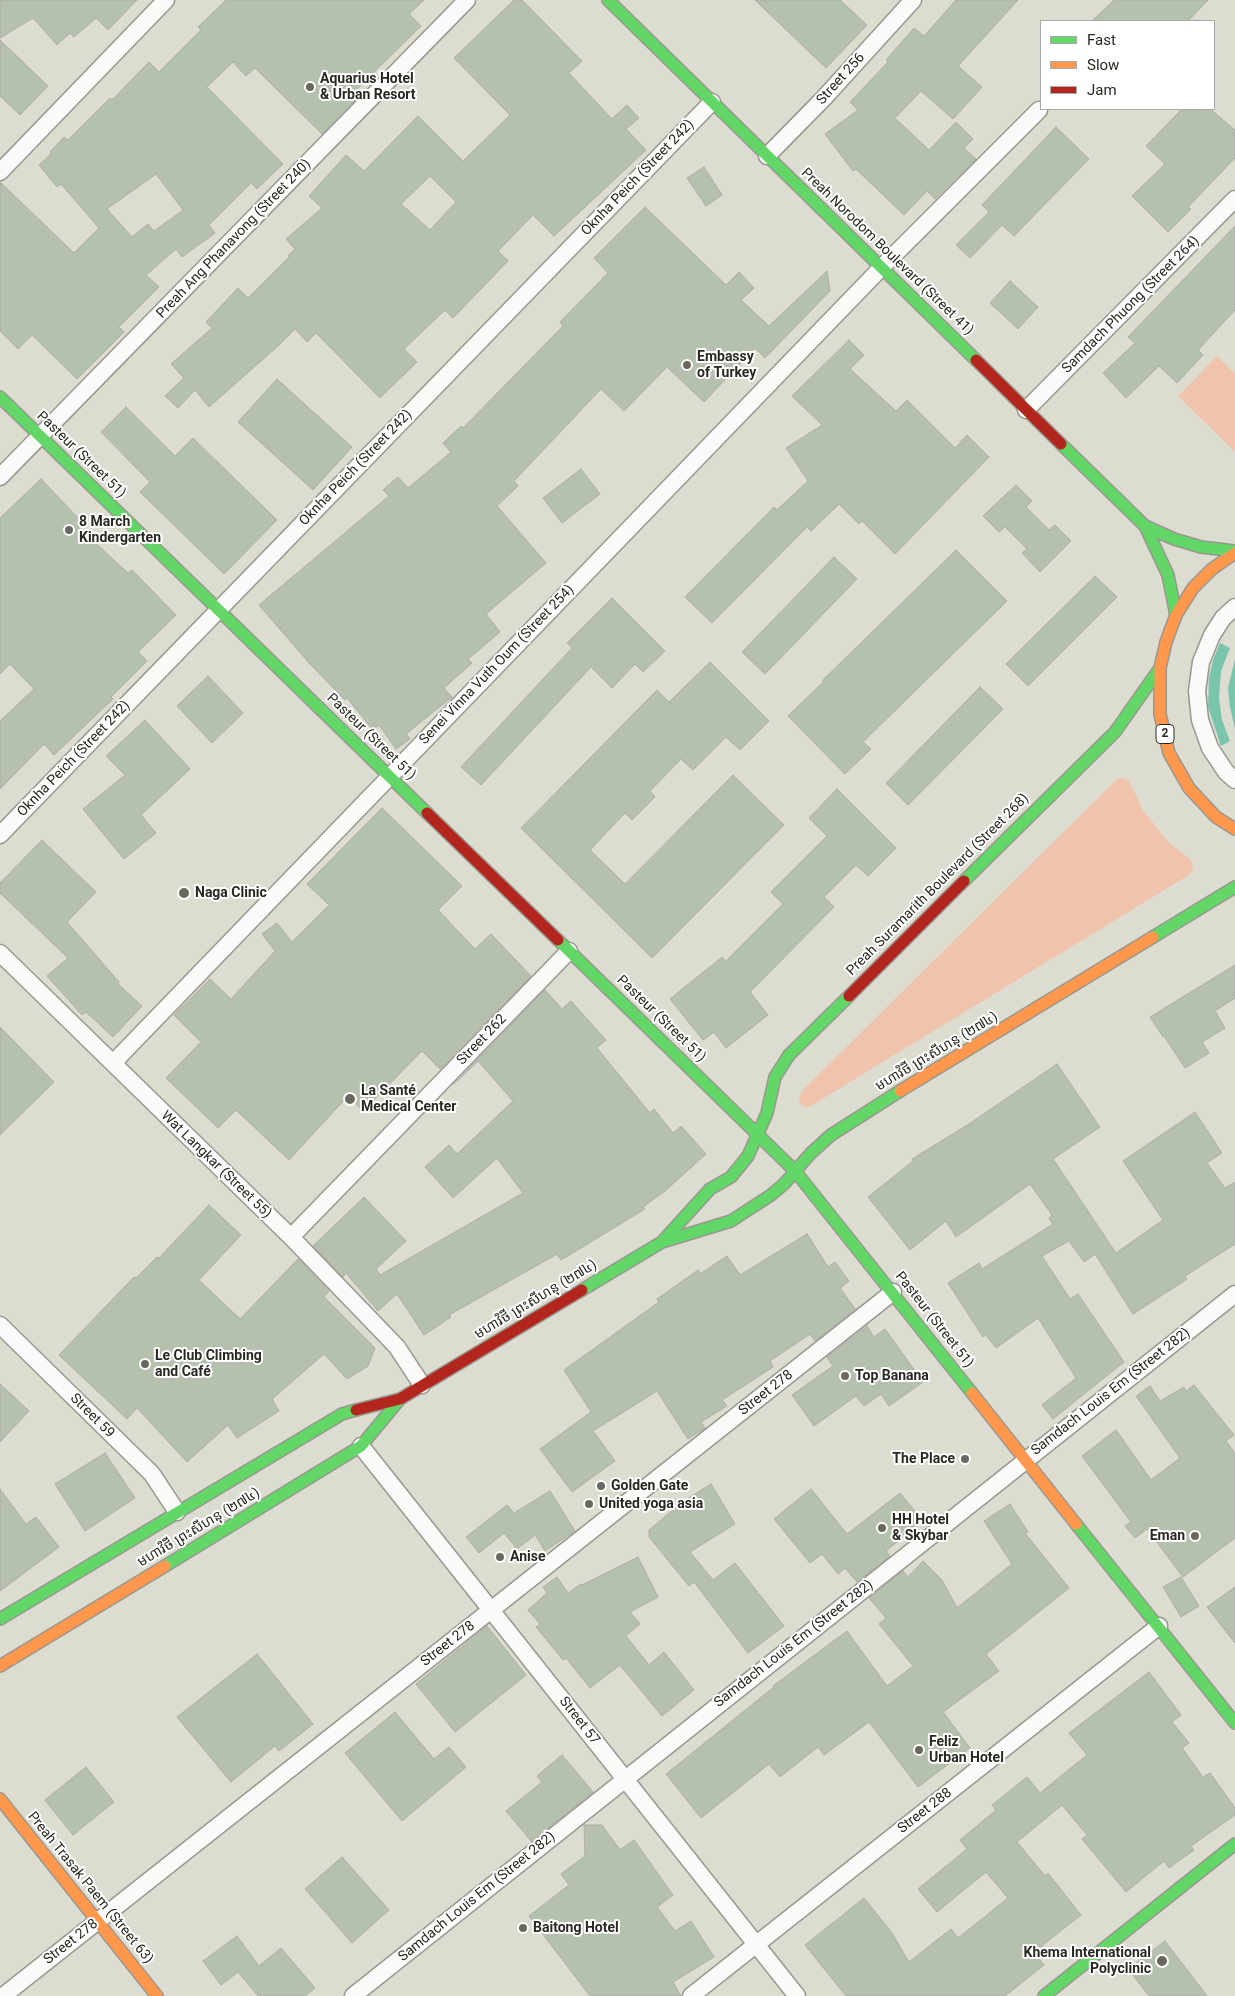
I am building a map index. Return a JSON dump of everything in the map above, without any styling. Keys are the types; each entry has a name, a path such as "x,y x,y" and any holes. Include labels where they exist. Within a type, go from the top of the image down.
{"main road":[{"name":"Preah Norodom Boulevard (Street 41)","path":"608,0 1145,526 1174,539 1201,547 1235,552"},
{"name":"Pasteur (Street 51)","path":"0,397 796,1171 1235,1723"},
{"name":"Preah Norodom Boulevard (Street 41)","path":"1145,526 1168,575 1176,615"},
{"name":"2","path":"1235,552 1212,569 1193,588 1176,615 1166,642 1160,668 1160,714 1170,753 1189,788 1216,817 1235,829"},
{"name":"Preah Suramarith Boulevard (Street 268)","path":"759,1134 767,1113 775,1077 789,1055 1115,732 1160,668"},
{"name":"មហាវិថី ព្រះសីហនុ (២៧៤)","path":"0,1666 361,1446 400,1399 422,1385 662,1242 731,1221 771,1195 830,1135 852,1120 1235,887"},
{"name":"មហាវិថី ព្រះសីហនុ (២៧៤)","path":"662,1242 710,1189 731,1177 748,1156 759,1134"},
{"name":"មហាវិថី ព្រះសីហនុ (២៧៤)","path":"0,1620 342,1414 400,1399"},
{"name":"Preah Trasak Paem (Street 63)","path":"0,1799 157,1996"},
{"path":"1044,1996 1235,1844"}],"street":[{"path":"0,172 166,0"},
{"name":"Preah Ang Phanavong (Street 240)","path":"0,477 467,0"},
{"name":"Street 256","path":"767,156 823,99 913,0"},
{"name":"Oknha Peich (Street 242)","path":"0,835 712,102"},
{"name":"Senei Vinna Vuth Oum (Street 254)","path":"113,1063 881,268 1039,110"},
{"name":"Samdach Phuong (Street 264)","path":"1026,410 1235,199"},
{"path":"1235,607 1223,618 1212,635 1201,662 1197,691 1200,720 1210,748 1226,772 1235,780"},
{"name":"Street 262","path":"291,1237 569,951"},
{"name":"Wat Langkar (Street 55)","path":"0,953 291,1237 397,1347 422,1385"},
{"name":"Street 278","path":"3,1996 893,1292"},
{"name":"Samdach Louis Em (Street 282)","path":"354,1996 624,1778 1235,1294"},
{"name":"Street 59","path":"0,1325 152,1474 177,1512"},
{"name":"Street 57","path":"361,1446 797,1996"},
{"name":"Street 288","path":"691,1996 1159,1626"}],"shaded area":[{"path":"1217,356 1235,374 1235,452 1178,396"},
{"path":"1220,643 1230,648 1221,671 1219,699 1222,720 1230,741 1221,746 1208,707 1209,678 1213,660"},
{"path":"1235,659 1235,729 1228,688"},
{"path":"1122,778 1129,781 1143,810 1168,842 1191,860 1193,868 1189,875 809,1107 802,1106 799,1101 801,1092 1116,780"}],"building":[{"path":"0,0 137,0 108,30 96,18 74,37 70,33 57,45 33,18 0,38"},
{"path":"226,0 424,0 409,14 421,26 353,93 357,98 322,134 255,68 246,76 233,62 207,87 283,164 257,189 251,183 209,225 215,233 182,257 176,249 146,275 159,287 119,327 124,332 77,379 32,335 18,349 0,331 0,182 74,253 99,228 61,184 57,187 39,165 51,154 50,152 64,137 68,140 110,98 112,100 149,62 159,72 201,30 198,27","holes":["156,174 183,210 154,231 148,224 132,237 107,209"]},
{"path":"514,0 522,0 582,61 569,73 612,119 627,105 639,118 626,129 646,150 554,236 533,215 498,251 508,261 453,318 445,310 404,349 417,362 380,398 316,333 307,342 295,329 209,407 195,390 178,408 165,396 184,378 171,364 212,328 206,322 238,288 248,298 289,257 295,249 286,239 322,208 309,196 346,155 364,171 418,116 463,161 510,115 454,58","holes":["430,176 456,202 430,230 401,204"]},
{"path":"755,0 840,0 867,25 826,68"},
{"path":"956,0 1018,0 958,66 982,87 953,119 921,91 895,118 929,150 956,122 973,139 964,148 976,159 935,199 927,191 904,215 856,169 853,171 825,134 858,110 850,102 888,62 886,60 914,28 924,36"},
{"path":"1114,0 1208,0 1189,20 1093,20"},
{"path":"0,40 48,86 20,115 0,96"},
{"path":"1181,110 1211,110 1235,130 1235,158 1188,207 1191,209 1168,232 1132,196 1165,164 1146,146"},
{"path":"1056,127 1089,159 1014,236 1002,225 970,258 956,245 989,212 982,205"},
{"path":"704,167 722,195 706,206 687,178"},
{"path":"645,207 726,285 739,272 754,288 741,300 769,326 827,271 830,291 765,358 755,348 704,402 667,367 624,411 601,389 514,481 518,486 497,506 546,563 486,614 500,632 468,659 472,663 444,688 452,697 406,734 410,739 396,749 379,725 373,730 347,698 345,700 310,664 259,605 389,496 383,490 398,477 408,488 451,452 443,443 461,426 463,428 563,326 560,322 608,273 594,258"},
{"path":"1235,226 1235,310 1198,350 1203,355 1177,383 1159,366 1126,398 1103,373 1135,343 1128,337"},
{"path":"1010,281 1038,307 1018,329 990,303"},
{"path":"849,340 864,355 850,369 896,411 907,400 955,448 967,435 989,457 895,554 862,521 859,524 839,504 811,531 807,527 712,623 685,597 774,507 777,510 808,481 786,448 822,425 792,396"},
{"path":"277,379 352,447 313,490 238,422"},
{"path":"126,407 175,456 193,438 277,520 224,574 140,492 150,482 101,432"},
{"path":"581,469 600,494 562,523 543,498"},
{"path":"41,479 83,523 78,527 128,573 132,570 176,615 138,652 147,661 111,697 113,699 54,755 44,744 0,789 0,721 34,689 10,664 0,674 0,518"},
{"path":"1016,485 1032,501 1026,507 1049,530 1055,525 1071,541 1040,572 1022,553 1027,549 1005,527 999,532 983,516"},
{"path":"956,550 1007,601 863,742 871,749 845,774 788,716"},
{"path":"834,557 857,579 765,674 742,652"},
{"path":"1095,576 1117,597 1028,686 1006,664"},
{"path":"612,598 665,651 643,672 635,664 612,688 591,667 481,785 461,767 572,648 567,643"},
{"path":"710,662 769,721 740,750 726,737 693,770 681,759 650,791 655,797 632,820 625,813 590,850 625,884 733,775 784,825 652,958 521,828 657,690 669,702"},
{"path":"208,676 243,713 212,743 177,706"},
{"path":"980,687 1003,709 908,805 886,783"},
{"path":"145,720 190,769 141,815 156,833 124,859 83,809 125,775 106,756"},
{"path":"837,789 896,848 868,876 856,865 824,897 834,907 750,992 768,1015 726,1048 714,1032 703,1040 670,999 722,957 726,961 783,904 771,892 827,836 809,818"},
{"path":"382,808 462,886 438,910 475,949 491,934 531,976 440,1069 422,1051 363,1111 348,1096 289,1160 236,1110 218,1128 166,1078 201,1042 174,1015 210,979 231,999 275,951 262,934 277,923 292,942 329,905 307,884"},
{"path":"42,840 96,892 67,922 119,982 118,984 142,1006 113,1037 86,1012 82,1015 47,976 68,958 0,893 0,883"},
{"path":"1235,965 1235,998 1215,1011 1225,1028 1202,1042 1209,1053 1185,1068 1150,1017"},
{"path":"545,990 562,1009 571,1001 606,1040 597,1048 650,1113 654,1109 673,1133 681,1126 706,1154 665,1191 643,1207 645,1209 561,1260 557,1254 449,1315 451,1317 424,1335 397,1294 378,1311 346,1273 343,1277 313,1246 364,1197 406,1241 376,1269 380,1275 523,1193 497,1158 453,1198 425,1167 449,1145 457,1154 513,1101 478,1061 454,1084"},
{"path":"0,1027 54,1082 0,1135"},
{"path":"1057,1064 1100,1127 1053,1159 1116,1253 1163,1220 1123,1161 1195,1112 1222,1153 1207,1163 1225,1188 1235,1182 1235,1244 1185,1276 1187,1279 1133,1314 1095,1254 1084,1262 1069,1241 1042,1256 1070,1299 1078,1294 1124,1362 1053,1419 1042,1405 1076,1378 1038,1318 996,1348 986,1335 983,1337 948,1283 979,1263 982,1269 1053,1224 1049,1218 1052,1215 1030,1184 956,1237 946,1221 910,1250 868,1197 913,1161 912,1159 969,1124"},
{"path":"209,1205 241,1235 199,1280 240,1319 298,1259 329,1291 324,1297 375,1348 368,1366 347,1379 324,1354 272,1399 279,1411 237,1438 228,1425 187,1462 137,1408 127,1419 59,1355 134,1277 136,1278 157,1257 159,1258"},
{"path":"807,1234 828,1267 835,1262 849,1281 840,1288 855,1309 815,1341 810,1334 770,1361 773,1367 722,1400 727,1406 701,1422 705,1428 688,1439 657,1391 593,1431 615,1461 572,1492 540,1449 591,1412 564,1370 659,1302 657,1299 698,1270 700,1274 727,1256 740,1275"},
{"path":"867,1326 874,1337 885,1329 923,1382 889,1406 881,1394 864,1406 856,1396 814,1426 792,1395 833,1366 827,1357"},
{"path":"0,1384 29,1411 0,1442"},
{"path":"1194,1385 1234,1435 1226,1441 1235,1453 1235,1538 1183,1577 1147,1529 1135,1538 1125,1526 1131,1522 1082,1456 1116,1430 1151,1480 1180,1458 1136,1396 1150,1386 1160,1401 1184,1387 1186,1391"},
{"path":"105,1453 135,1498 85,1531 55,1484"},
{"path":"711,1484 735,1524 690,1552 713,1580 735,1563 784,1626 748,1653 694,1582 689,1586 649,1537 649,1530 685,1500"},
{"path":"0,1489 26,1524 36,1517 59,1547 0,1591"},
{"path":"811,1489 847,1534 900,1493 923,1521 886,1551 890,1556 857,1582 845,1568 838,1574 822,1554 810,1563 774,1519"},
{"path":"550,1491 575,1531 545,1551 535,1535 517,1549 504,1533 479,1553 466,1537 507,1505 514,1513"},
{"path":"1010,1504 1028,1532 1025,1533 1069,1588 986,1654 999,1671 943,1712 970,1748 918,1787 869,1722 824,1755 818,1747 780,1777 769,1764 701,1818 666,1774 773,1686 847,1631 887,1686 913,1666 879,1624 886,1618 869,1598 903,1571 908,1577 923,1561 942,1580 957,1608 1012,1564 984,1521"},
{"path":"638,1557 658,1597 630,1612 640,1624 626,1636 649,1665 664,1652 694,1690 662,1716 620,1665 590,1688 566,1658 563,1660 536,1627 540,1624 528,1610 547,1593 543,1587 557,1577 568,1593 581,1584"},
{"path":"1181,1577 1199,1606 1181,1617 1163,1587"},
{"path":"1235,1587 1235,1643 1207,1607"},
{"path":"487,1626 526,1675 455,1732 416,1684"},
{"path":"257,1654 313,1724 279,1751 275,1746 231,1782 177,1717"},
{"path":"1149,1672 1181,1715 1172,1722 1189,1743 1182,1748 1203,1777 1210,1773 1235,1808 1235,1815 1191,1846 1194,1850 1169,1868 1164,1861 1126,1892 1082,1839 1087,1835 1062,1805 1017,1842 1045,1876 1048,1873 1081,1915 1034,1952 1044,1965 1005,1996 846,1996 805,1945 864,1898 892,1933 909,1962 951,1929 958,1938 1008,1898 986,1872 937,1912 918,1889 967,1849 960,1840 996,1810 992,1805 1027,1777 1040,1793 1087,1755 1069,1733"},
{"path":"395,1712 434,1759 449,1747 466,1767 402,1821 345,1753"},
{"path":"562,1755 593,1792 531,1841 506,1811 542,1782 537,1776"},
{"path":"86,1767 114,1802 73,1835 45,1800"},
{"path":"584,1825 602,1825 620,1850 634,1840 673,1895 657,1907 675,1931 691,1921 714,1957 673,1982 681,1996 590,1996 529,1916 569,1885 561,1874 585,1856"},
{"path":"342,1857 389,1910 352,1943 305,1889"},
{"path":"237,1936 259,1966 281,1948 315,1988 305,1996 258,1996 238,1972 221,1985 203,1961"},
{"path":"1165,1941 1207,1996 1149,1996 1128,1969"}],"traffic: fast":[{"path":"608,0 976,360"},
{"path":"0,397 427,813"},
{"path":"1061,444 1145,526 1168,575 1176,615"},
{"path":"1145,526 1174,539 1201,547 1235,551"},
{"path":"964,881 1115,732 1160,668"},
{"path":"1153,937 1235,887"},
{"path":"558,940 795,1171 972,1393"},
{"path":"662,1242 710,1189 731,1177 748,1156 767,1113 775,1077 789,1055 849,996"},
{"path":"582,1290 662,1242 731,1221 771,1195 784,1184 811,1153 831,1135 900,1091"},
{"path":"165,1566 361,1446 400,1399"},
{"path":"0,1619 342,1414 356,1410"},
{"path":"1076,1524 1235,1723"},
{"path":"1044,1996 1235,1844"}],"traffic: slow":[{"path":"1235,553 1212,569 1193,588 1176,615 1166,642 1160,668 1160,714 1169,753 1189,788 1216,817 1235,829"},
{"path":"900,1091 1153,937"},
{"path":"972,1393 1076,1524"},
{"path":"0,1666 165,1566"},
{"path":"0,1799 157,1996"}],"traffic: jam":[{"path":"976,360 1061,444"},
{"path":"427,813 558,940"},
{"path":"849,996 964,881"},
{"path":"356,1410 400,1399 582,1290"}],"place":[{"name":"Aquarius Hotel & Urban Resort","path":"310,87"},
{"name":"Embassy of Turkey","path":"687,365"},
{"name":"8 March Kindergarten","path":"69,530"},
{"name":"Naga Clinic","path":"184,893"},
{"name":"La Santé Medical Center","path":"350,1099"},
{"name":"Le Club Climbing and Café","path":"145,1364"},
{"name":"Top Banana","path":"845,1376"},
{"name":"The Place","path":"965,1459"},
{"name":"Golden Gate","path":"601,1486"},
{"name":"United yoga asia","path":"589,1504"},
{"name":"HH Hotel & Skybar","path":"882,1528"},
{"name":"Eman","path":"1195,1536"},
{"name":"Anise","path":"500,1557"},
{"name":"Feliz Urban Hotel","path":"919,1750"},
{"name":"Baitong Hotel","path":"523,1928"},
{"name":"Khema International Polyclinic","path":"1162,1961"}]}
